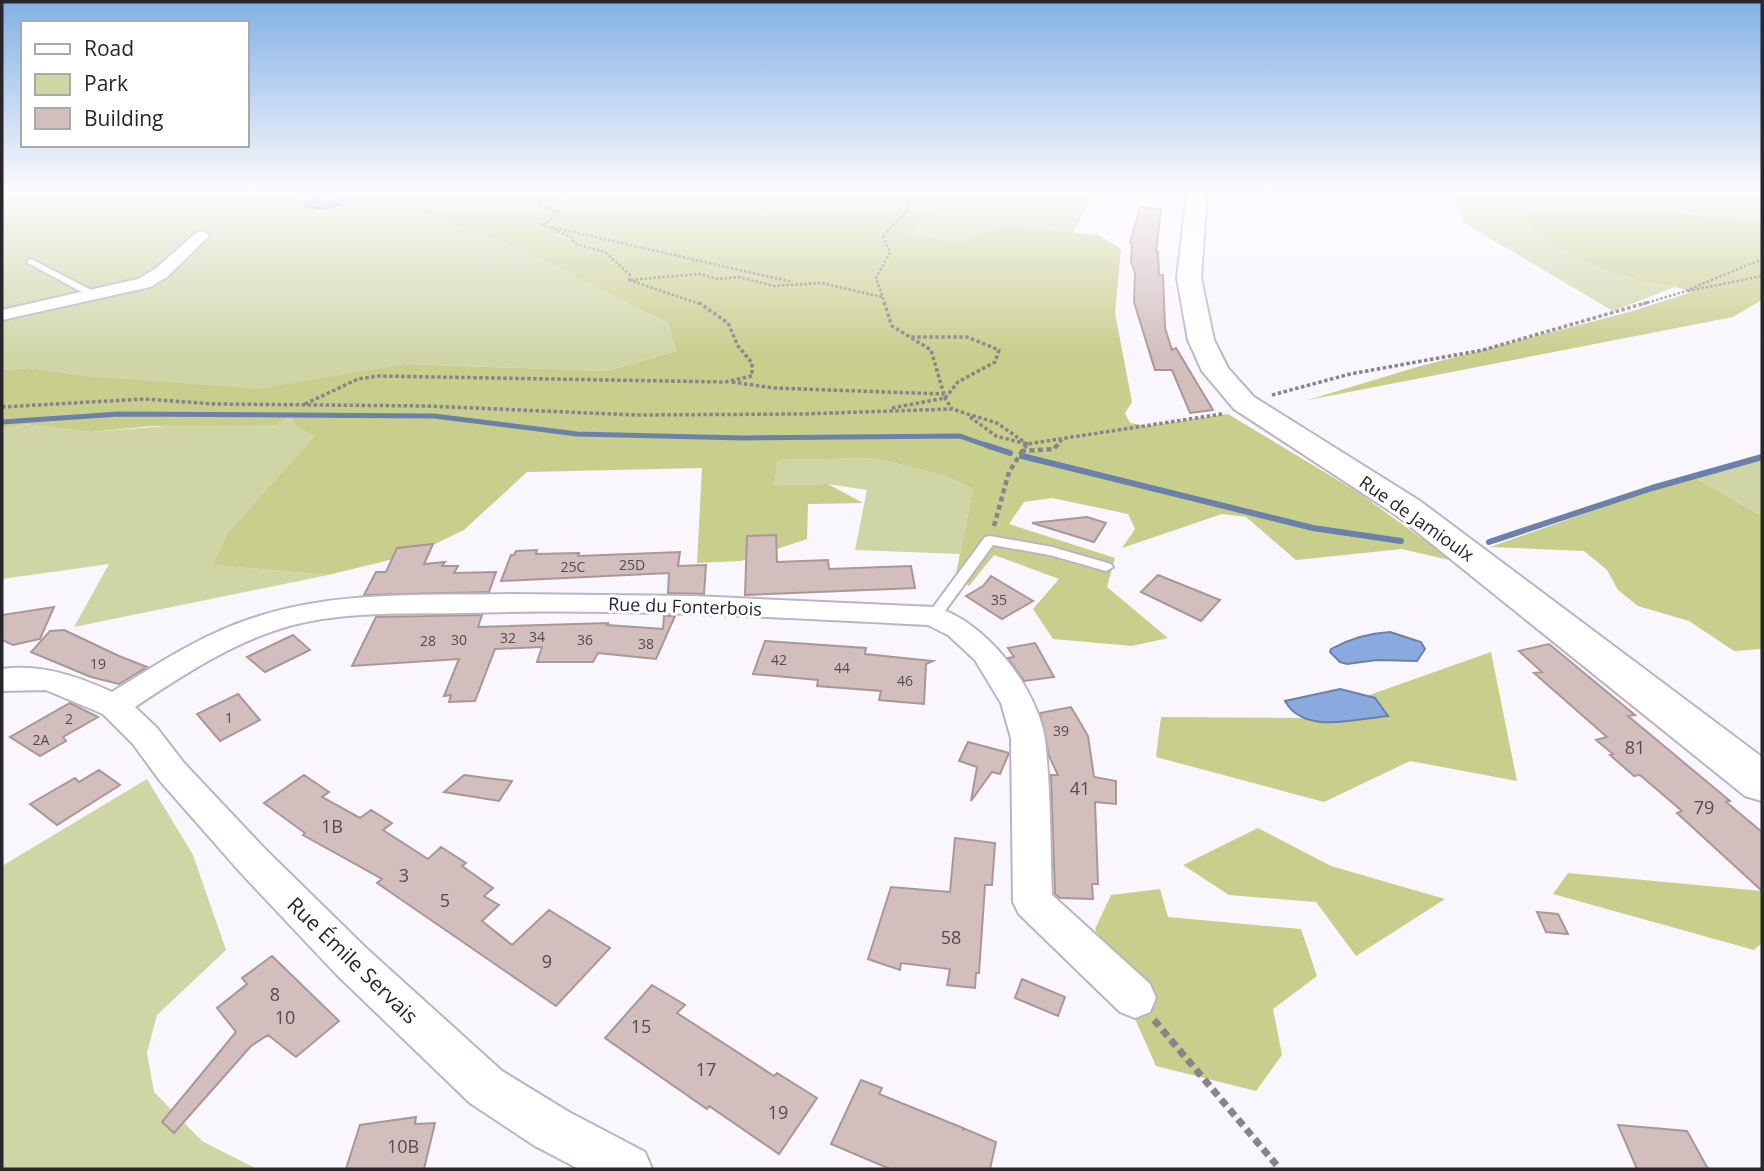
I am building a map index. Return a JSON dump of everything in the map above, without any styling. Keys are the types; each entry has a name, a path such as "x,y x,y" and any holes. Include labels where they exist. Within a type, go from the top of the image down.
{"street":[{"path":"2,315 130,288 150,281 189,247"},
{"name":"Rue de Jamioulx","path":"1192,247 1189,278 1201,340 1216,371 1244,404 1408,508 1762,783"},
{"name":"Rue du Fonterbois","path":"114,706 185,661 250,629 289,617 333,610 523,601 934,616 958,628 986,653 1017,704 1028,738 1033,902 1135,998"},
{"path":"2,680 14,677 47,678 114,706"},
{"name":"Rue Émile Servais","path":"114,706 145,736 172,772 253,861 351,961 486,1087 552,1129 628,1169"}],"lane":[{"path":"31,261 94,295"},
{"path":"934,616 990,540 1052,551 1106,567"}],"path":[{"path":"586,247 605,252 630,275 629,280"},
{"path":"637,247 800,284"},
{"path":"887,247 890,252 876,278 892,326 931,350 944,396 952,409"},
{"path":"1683,292 1762,261"},
{"path":"629,280 700,274 718,279 739,277 774,285 821,283 883,298"},
{"path":"970,416 993,437 1010,443 1027,444 1234,413 1244,404 1294,387 1483,350 1683,292 1762,276"},
{"path":"629,280 695,300 728,323 738,346 752,363 752,376 725,382"},
{"path":"878,410 944,396 958,382 995,362 999,350 976,338 948,335 910,337"},
{"path":"303,405 358,379 378,376 725,382 944,396"},
{"path":"2,407 144,399 214,404 427,406 636,415 802,414 952,409 1006,427 1027,444"},
{"path":"1020,451 1054,449 1064,437"},
{"path":"990,540 1007,472 1027,444"},
{"path":"1135,998 1280,1169"}],"green space":[{"path":"2,247 514,247 668,323 676,351 607,371 404,364 254,390 87,376 29,368 2,370"},
{"path":"514,247 1117,247 1121,249 1115,313 1132,402 1125,413 1130,423 1147,426 1228,414 1359,493 1453,561 1402,549 1296,560 1246,517 1222,514 1122,548 1135,529 1128,514 1052,498 1024,502 1009,524 1115,558 1107,587 1168,638 1132,646 1053,639 1033,609 1059,579 994,555 969,586 956,574 973,489 945,476 875,458 778,460 774,485 828,484 863,503 808,504 807,539 741,561 697,563 702,468 527,472 464,530 414,554 328,575 213,565 229,532 315,436 297,427 289,416 275,425 152,426 91,432 24,424 2,429 2,370 29,368 87,376 257,389 404,364 607,371 676,351 668,323"},
{"path":"1504,247 1582,247 1623,276 1675,287 1613,311"},
{"path":"1557,247 1762,247 1762,300 1733,317 1308,400 1417,367 1629,312 1692,292 1624,276"},
{"path":"289,416 297,427 316,435 230,532 214,565 328,575 74,627 109,564 2,579 2,429 24,424 91,432"},
{"path":"1762,455 1762,516 1692,476"},
{"path":"875,458 945,476 973,489 960,554 855,550 867,490 828,484 774,485 778,460"},
{"path":"1692,476 1762,516 1762,649 1734,651 1689,621 1638,606 1618,590 1607,570 1584,551 1490,547"},
{"path":"1491,652 1517,781 1410,761 1324,802 1156,757 1161,717 1304,718"},
{"path":"147,779 193,855 226,950 157,1015 147,1053 154,1092 202,1141 257,1169 2,1169 2,866"},
{"path":"1258,828 1331,866 1445,899 1356,956 1316,902 1229,895 1183,865"},
{"path":"1568,873 1762,891 1762,943 1754,950 1553,894"},
{"path":"1160,889 1168,917 1301,929 1317,976 1273,1009 1282,1055 1256,1091 1156,1066 1095,929 1111,895"}],"water":[{"path":"1390,632 1421,642 1425,649 1417,661 1377,660 1347,664 1340,662 1330,652 1352,639"},
{"path":"1340,689 1375,698 1388,716 1346,722 1317,721 1294,712 1285,701"}],"building":[{"path":"1132,247 1157,247 1159,275 1163,275 1165,328 1172,350 1176,348 1213,410 1190,413 1172,370 1155,370 1134,302 1135,273 1131,261"},
{"path":"1087,517 1106,523 1094,542 1032,523"},
{"path":"776,535 777,562 828,560 829,569 911,566 915,588 745,595 747,536"},
{"path":"433,544 424,564 445,562 442,566 458,566 454,573 496,572 489,592 364,595 376,572 386,572 397,548"},
{"path":"537,550 536,554 579,553 578,556 680,552 678,566 706,565 704,594 668,593 669,573 501,581 511,555 516,551"},
{"path":"1158,575 1220,600 1201,621 1141,592"},
{"path":"991,576 1033,601 1002,619 966,596 983,586"},
{"path":"54,607 40,639 13,645 2,640 2,615"},
{"path":"482,615 478,627 608,623 607,625 663,629 664,616 675,616 656,659 598,653 593,662 537,662 542,647 495,649 475,701 449,702 451,695 444,696 459,659 352,666 376,617"},
{"path":"64,630 147,667 119,684 91,677 31,652 50,631"},
{"path":"293,635 310,650 265,672 247,657"},
{"path":"765,641 866,648 865,654 933,661 926,664 924,704 879,700 881,691 817,686 818,680 753,674"},
{"path":"1035,643 1054,677 1024,681 1008,658 1014,657 1008,648"},
{"path":"1549,644 1635,715 1628,716 1730,801 1726,802 1762,832 1762,891 1677,813 1682,811 1640,775 1634,776 1610,755 1613,754 1596,740 1607,737 1534,673 1542,672 1519,651"},
{"path":"238,694 260,720 220,741 197,714"},
{"path":"70,703 98,717 63,737 66,741 40,756 10,737"},
{"path":"1071,707 1088,736 1094,777 1116,781 1116,804 1095,802 1098,884 1092,884 1093,899 1060,898 1055,894 1051,775 1058,775 1049,756 1040,713"},
{"path":"968,742 1009,753 1000,774 992,772 971,801 977,767 959,761"},
{"path":"99,770 120,785 57,825 30,804 75,778 79,782"},
{"path":"304,775 329,792 322,797 360,818 371,810 392,823 383,830 428,859 441,847 466,863 462,866 493,888 484,896 499,905 482,921 512,945 549,910 610,948 556,1006 377,883 382,879 303,835 305,833 264,803"},
{"path":"464,775 512,781 499,801 444,792"},
{"path":"955,838 995,843 992,885 985,885 979,973 976,973 975,988 947,985 950,969 901,963 900,970 868,959 891,887 950,892"},
{"path":"1537,912 1558,914 1568,934 1546,932"},
{"path":"272,956 339,1021 296,1057 268,1035 251,1046 174,1133 162,1122 236,1032 217,1008 247,984 242,978"},
{"path":"1022,979 1065,997 1058,1016 1015,998"},
{"path":"652,985 685,1005 677,1013 774,1076 777,1073 817,1098 779,1154 709,1106 707,1109 605,1038"},
{"path":"861,1080 882,1088 879,1094 996,1142 990,1169 890,1169 831,1144"},
{"path":"416,1117 415,1124 435,1123 424,1169 346,1169 360,1125"},
{"path":"1618,1125 1687,1131 1708,1169 1637,1169"}],"waterway":[{"path":"2,422 119,414 434,416 577,434 742,438 960,436 991,447"},
{"path":"986,445 1010,453"},
{"path":"1022,456 1313,528 1401,541"},
{"path":"1489,542 1652,488 1762,457"}]}
